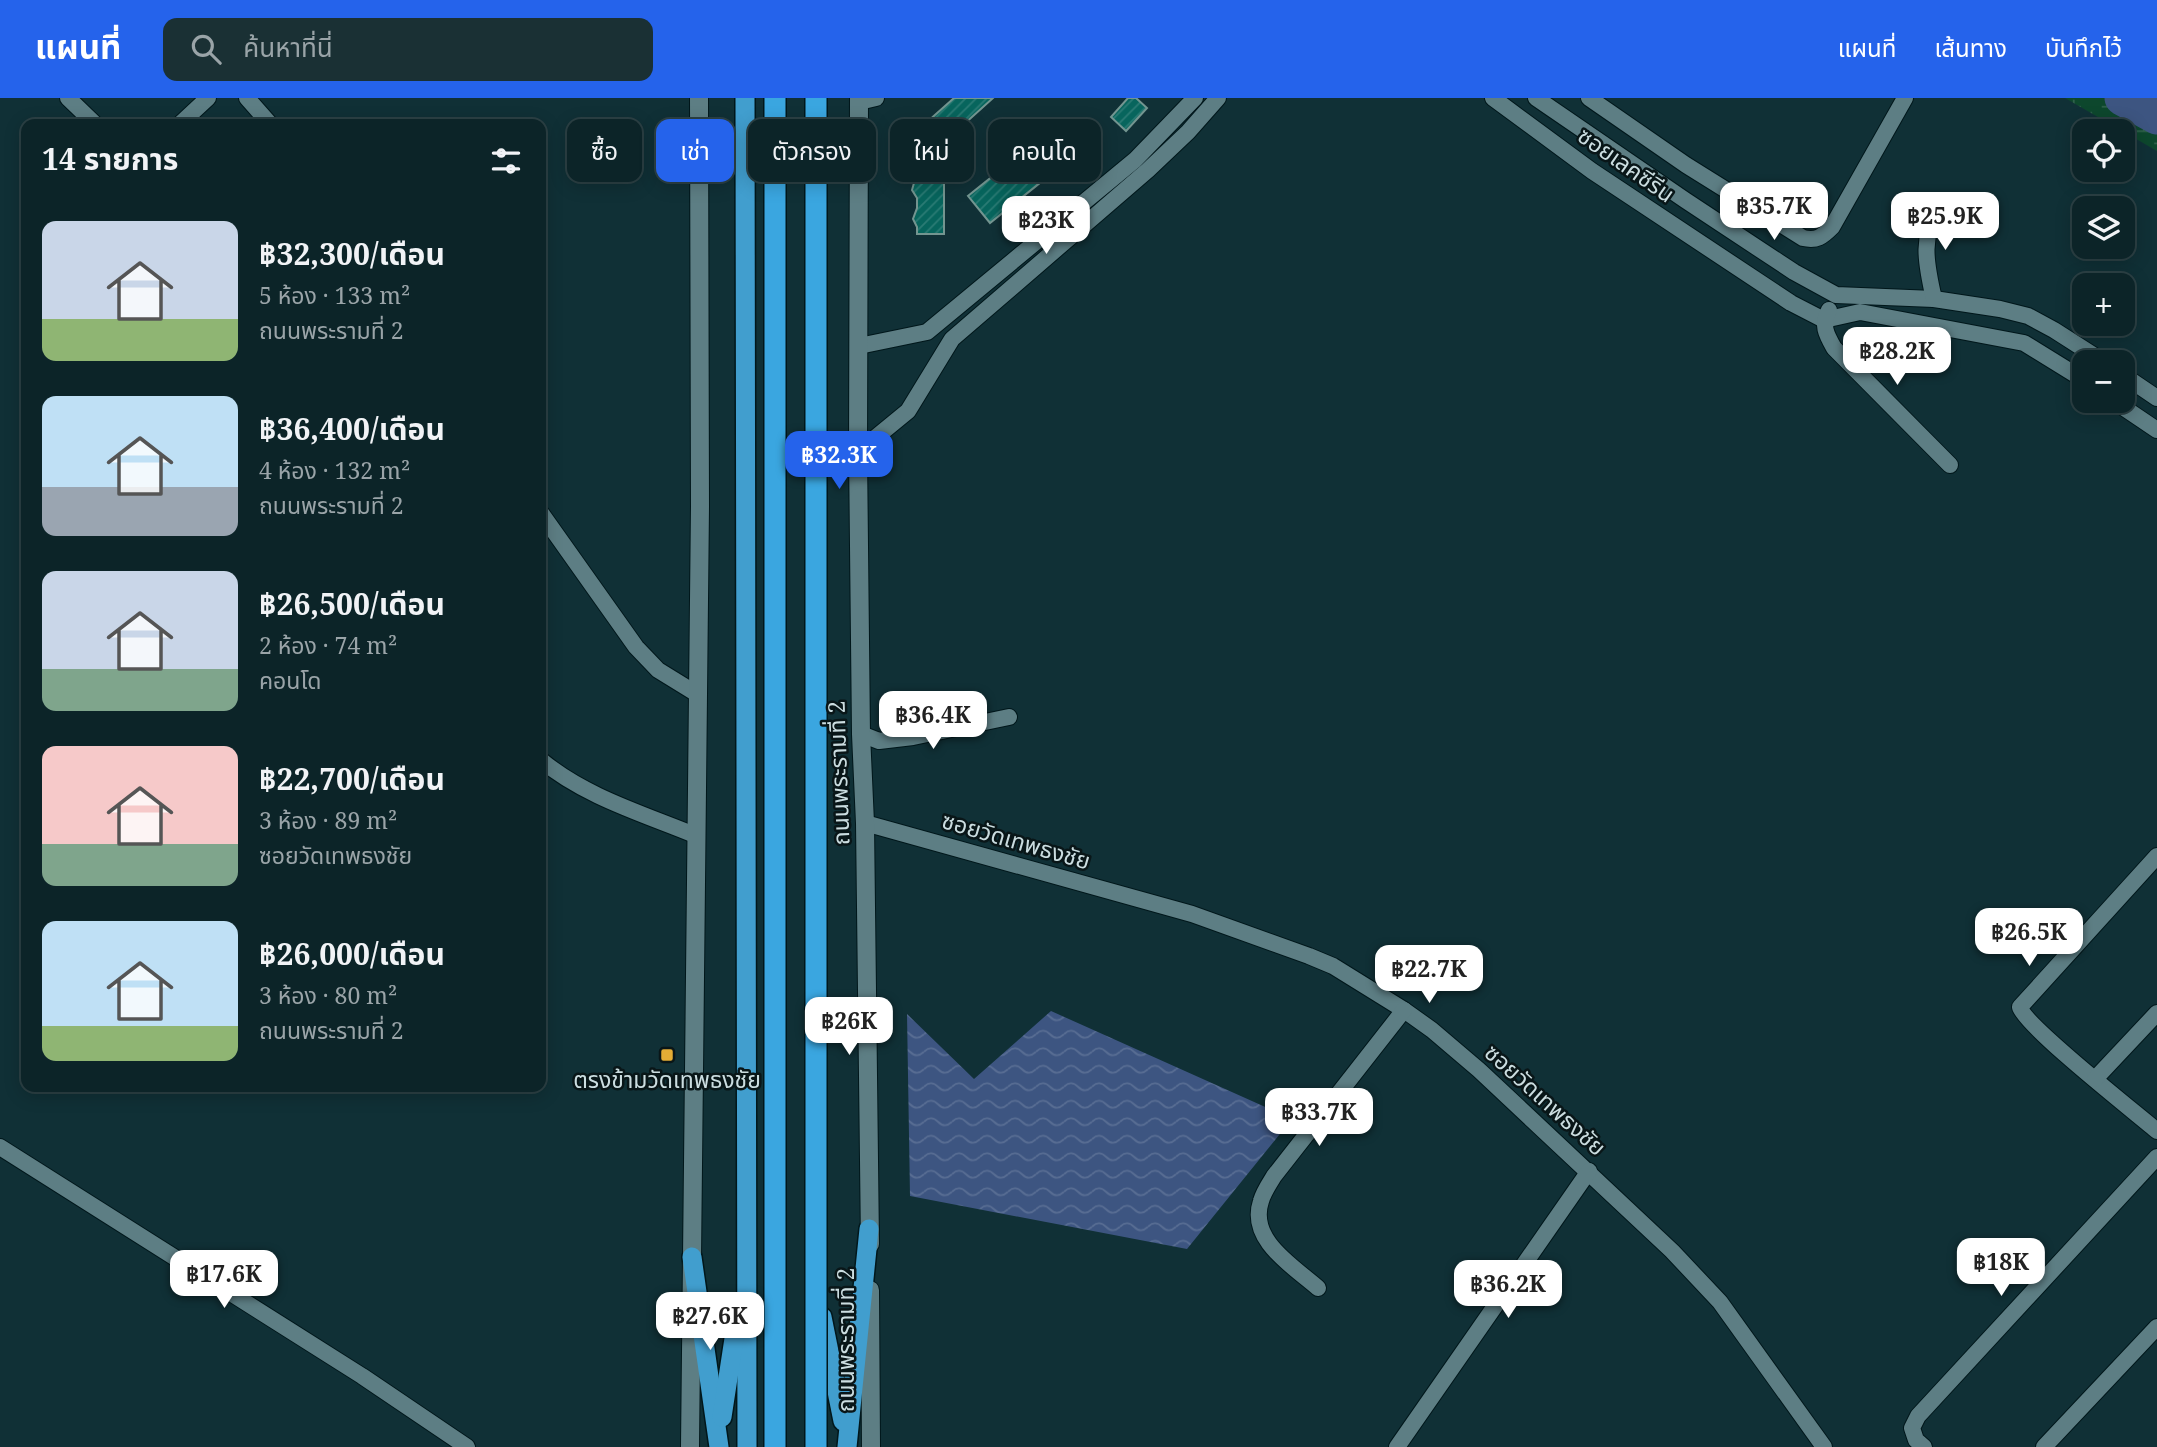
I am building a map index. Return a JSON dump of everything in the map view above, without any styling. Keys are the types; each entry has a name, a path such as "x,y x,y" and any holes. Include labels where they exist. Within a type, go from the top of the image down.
{"highway":[{"path":"745,98 747,1447"},
{"path":"775,98 775,1447"},
{"path":"815,98 817,1447"},
{"name":"ถนนพระรามที่ 2","path":"810,1447 815,98"},
{"path":"847,1443 869,1229"},
{"path":"692,1257 719,1443"},
{"path":"719,1443 746,1261"},
{"path":"810,1262 847,1443"}],"main road":[{"path":"690,1447 700,506 699,98"},
{"name":"ถนนพระรามที่ 2","path":"865,99 858,452 860,734 866,822 871,1447"}],"street":[{"path":"68,98 90,119"},
{"path":"185,119 208,98"},
{"path":"247,98 266,119"},
{"path":"859,346 927,332 1135,160 1195,98"},
{"path":"858,452 908,411 952,339 1148,170 1188,132 1218,98"},
{"name":"ซอยเลคซีรีน","path":"1493,98 1592,171 1791,303 1824,320"},
{"name":"ซอยเลคซีรีน","path":"1536,98 1783,265 1836,295 1934,299 2000,309 2028,316 2085,350"},
{"path":"1589,98 1802,238 1814,240 1823,237 1832,227 1905,98"},
{"path":"1135,160 1148,170"},
{"path":"1934,299 1927,266 1927,234 1940,202"},
{"path":"1836,295 1824,320 1827,337 1834,348 1950,465"},
{"path":"1824,320 1860,312 2024,343 2072,373"},
{"path":"2135,383 2157,398"},
{"path":"2132,413 2157,430"},
{"path":"546,520 636,647 658,670 697,694"},
{"path":"860,734 879,741 1009,717"},
{"path":"546,765 592,793 697,836"},
{"name":"ซอยวัดเทพธงชัย","path":"866,822 1205,918 1333,966 1404,1010 1479,1070 1672,1251 1720,1302 1824,1447"},
{"path":"2157,856 2020,1007 2026,1018 2157,1131"},
{"path":"1318,1289 1269,1245 1261,1231 1258,1216 1261,1200 1274,1176 1404,1010"},
{"path":"2095,1079 2157,1013"},
{"path":"0,1147 362,1376 467,1447"},
{"path":"1924,1447 1916,1440 1912,1427 1917,1416 2157,1157"},
{"path":"1397,1447 1589,1171"},
{"path":"2043,1447 2157,1327"}],"green space":[{"path":"2065,98 2157,98 2157,151 2135,138 2135,119 2101,119"}],"water":[{"path":"1051,1011 1292,1119 1187,1249 910,1196 907,1014 974,1079"}],"building":[{"path":"954,98 993,98 970,119 930,119"},
{"path":"1128,98 1136,98 1147,108 1126,131 1111,117"},
{"path":"988,180 1041,182 990,223 968,196"},
{"path":"944,182 944,234 917,234 913,219 917,208 917,198 912,190 914,183"}],"waterway":[{"path":"2122,98 2157,117"}],"place":[{"name":"ตรงข้ามวัดเทพธงชัย","path":"667,1055"}]}
